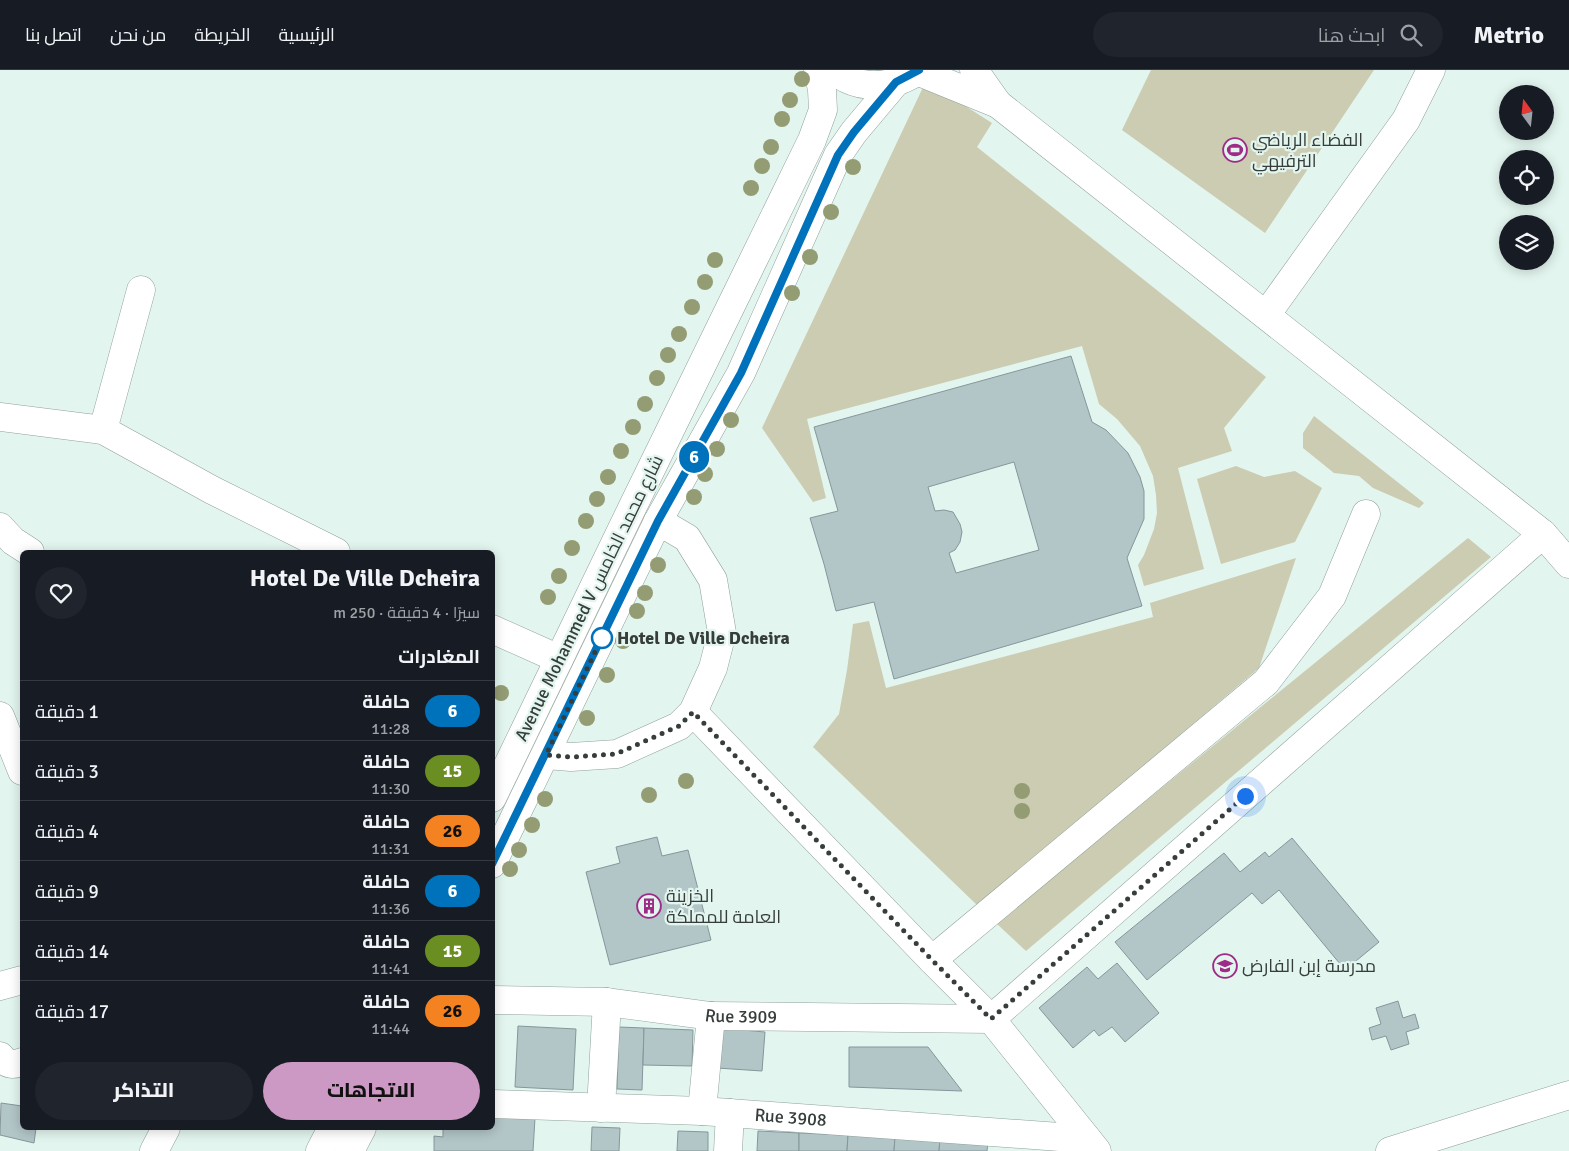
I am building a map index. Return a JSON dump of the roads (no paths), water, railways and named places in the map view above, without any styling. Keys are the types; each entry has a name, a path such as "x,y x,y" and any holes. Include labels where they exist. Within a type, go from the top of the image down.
{"street":[{"name":"Avenue Mohammed V شارع محمد الخامس","path":"495,792 812,140 823,110 818,70"},
{"path":"834,70 848,79 872,85 911,74 998,104"},
{"path":"974,70 998,104 1543,534 1569,564"},
{"path":"1266,315 1406,120 1431,70"},
{"name":"Avenue Mohammed V شارع محمد الخامس","path":"495,858 658,521 741,373 838,155 854,132 911,74"},
{"path":"103,430 141,290"},
{"path":"0,417 103,430 212,490 332,550"},
{"path":"932,960 1266,682 1332,596 1366,514"},
{"path":"546,755 571,757 616,754 679,726 693,712 713,668 722,633 712,580 687,538 658,521"},
{"path":"991,1019 1543,534"},
{"path":"495,629 559,659"},
{"path":"693,712 991,1019 1092,1145"},
{"path":"0,716 20,766"},
{"path":"0,986 20,981"},
{"name":"Rue 3909","path":"495,1000 606,1002 711,1016 991,1019"},
{"path":"601,1108 606,1002"},
{"path":"702,1111 711,1016"},
{"path":"0,1056 4,1061 13,1065 20,1063"},
{"path":"1390,1151 1435,1145 1569,1095"},
{"name":"Rue 3908","path":"495,1104 702,1111 1092,1145"},
{"path":"728,1151 730,1113"},
{"path":"154,1151 165,1130"},
{"path":"320,1151 331,1130"},
{"path":"350,1151 361,1130"}],"place":[{"name":"الفضاء الرياضي الترفيهي","path":"1235,150"},
{"name":"Hotel De Ville Dcheira","path":"602,638"},
{"name":"الخزينة العامة للمملكة","path":"649,906"},
{"name":"مدرسة إبن الفارض","path":"1225,966"}]}
